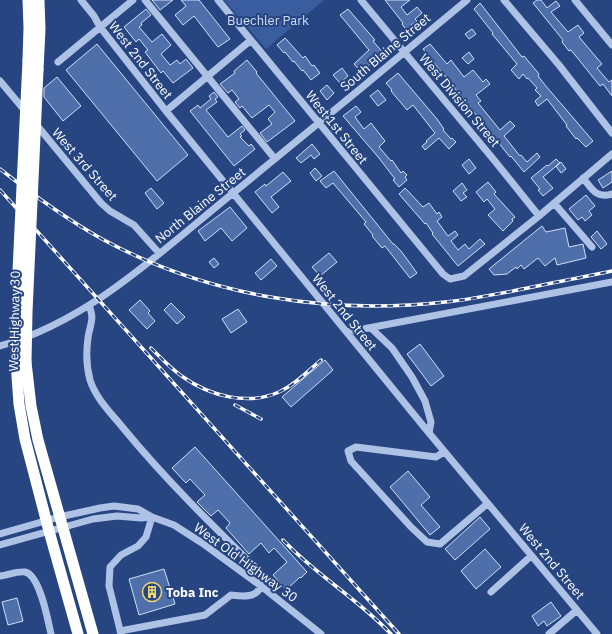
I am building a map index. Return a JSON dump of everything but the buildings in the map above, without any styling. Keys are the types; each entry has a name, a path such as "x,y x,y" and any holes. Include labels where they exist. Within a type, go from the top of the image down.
{"highway":[{"name":"West Highway 30","path":"28,0 30,28 18,286 21,362 27,380 33,422 93,634"},
{"name":"West Highway 30","path":"39,0 40,29 28,274 19,404 22,428 78,634"}],"street":[{"name":"West 2nd Street","path":"81,0 94,16 100,27 232,194 487,504 597,634"},
{"path":"58,62 133,0"},
{"path":"146,0 275,159"},
{"name":"West 1st Street","path":"218,0 438,268 450,279 464,276 538,216"},
{"name":"West Division Street","path":"361,0 494,160 538,216"},
{"name":"South Blaine Street","path":"318,123 467,0"},
{"path":"504,0 612,133"},
{"path":"575,0 612,45"},
{"path":"166,111 251,40"},
{"name":"West 3rd Street","path":"0,81 101,203 110,211 134,225 159,253"},
{"name":"North Blaine Street","path":"0,346 44,330 92,304 159,253 318,123"},
{"path":"538,216 612,154"},
{"path":"583,178 594,193 602,196 612,194"},
{"path":"554,203 592,247"},
{"path":"347,332 612,282"},
{"path":"92,304 93,319 88,335 86,361 90,381 98,398 148,458 260,572 261,586 250,596 231,595 205,615 120,633 109,586 110,567 121,555 138,546 146,537 152,517"},
{"path":"371,328 392,348 412,377 424,401 430,422 429,433"},
{"path":"444,452 436,458 356,447 348,451 351,461 426,542 440,544 487,504"},
{"name":"West Old Highway 30","path":"0,545 100,508 114,506 138,509 152,517 183,530 261,586 321,634"},
{"name":"West Old Highway 30","path":"0,534 48,526 61,522 100,518 152,517"},
{"path":"491,592 531,556"},
{"path":"0,576 24,572 32,576 38,588 51,634"},
{"path":"549,634 577,610"}],"green space":[{"name":"Buechler Park","path":"224,0 324,0 266,49"}],"railway":[{"path":"0,169 62,215 102,239 142,259 183,275 269,297 312,303 356,306 445,302 471,299 612,271"},
{"path":"0,190 399,634"},
{"path":"151,348 174,370 194,384 217,394 242,398 255,398 279,392 296,382 321,360"},
{"path":"235,405 261,419"},
{"path":"283,540 309,565 365,609 391,634"}],"place":[{"name":"Toba Inc","path":"152,592"}]}
